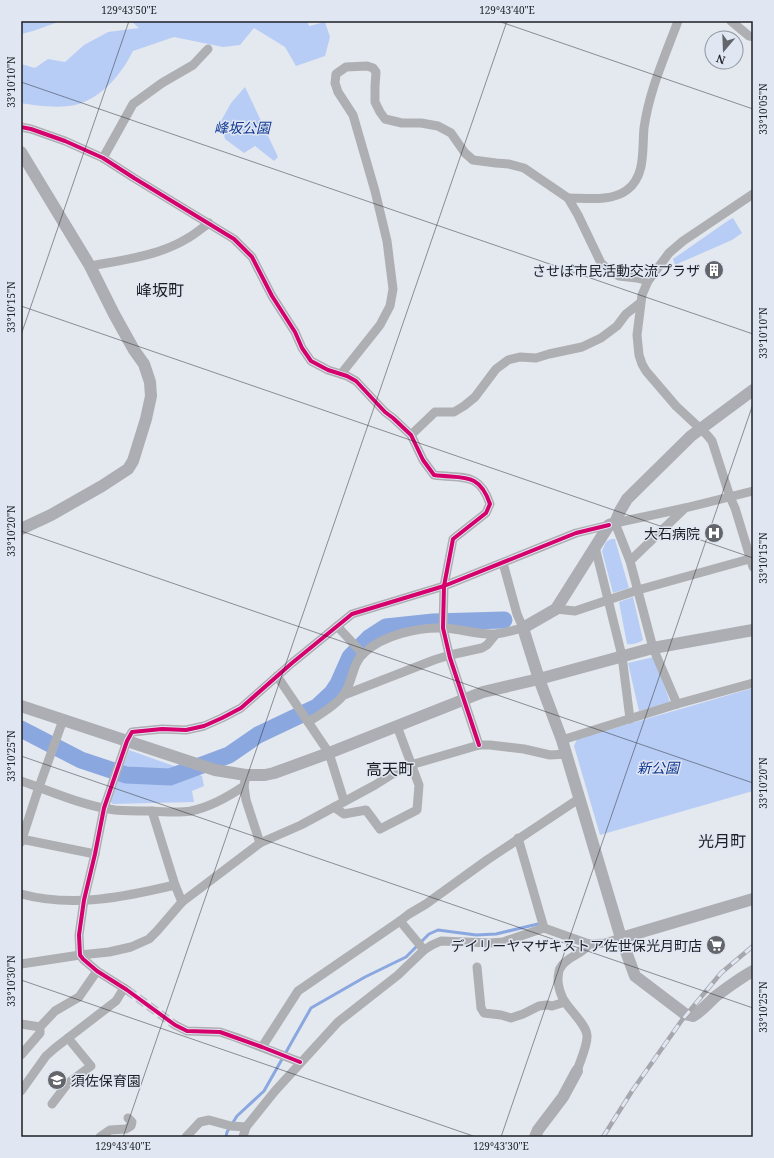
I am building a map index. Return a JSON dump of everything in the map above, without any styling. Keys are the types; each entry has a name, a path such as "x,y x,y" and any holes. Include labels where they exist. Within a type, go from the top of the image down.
{"street":[{"path":"568,198 609,198 626,191 636,180 642,162 644,128 650,96 678,21"},
{"path":"731,21 749,36 753,37"},
{"path":"103,158 133,104 162,83 193,65 208,48"},
{"path":"341,374 380,325 390,306 393,289 387,241 375,191 353,115 338,92 335,83 336,74 346,67 367,66 373,68 376,72 375,102 385,119 438,126 451,133 465,153 472,160 496,164 509,164 524,168 568,198 578,214 602,263 610,271 619,276 648,281"},
{"path":"21,126 65,141 103,158 234,239 252,256 272,296 295,332 302,348 311,361 328,370 347,376 356,381 385,412 411,435 423,460 434,475 469,478 478,483 485,490 490,504 486,512 453,539 444,586 443,615 443,628 450,655 479,745"},
{"path":"21,152 90,266 114,314 134,350 144,364 150,382 151,396 146,419 133,461 128,470 51,515 21,529"},
{"path":"556,609 575,611 638,590 752,561 712,441 676,406 646,371 639,356 637,335 642,294 648,281 669,253 683,241 753,194"},
{"path":"90,266 146,256 169,248 188,238 209,223"},
{"path":"411,435 435,412 454,412 464,406 475,397 496,369 508,360 520,357 536,358 582,348 602,338 617,326 626,314 640,303"},
{"path":"344,695 357,663 363,654 380,642 394,635 416,630 443,628 496,634 523,628 556,609 627,499 691,436 753,390"},
{"path":"21,1091 46,1056 116,1001 125,989 97,971 83,959 80,955 79,935 84,900 104,808 127,741 132,732 162,729 186,730 204,726 241,708 352,614 444,586 576,533 753,491"},
{"path":"630,561 685,508"},
{"path":"612,524 630,561 653,648 677,704"},
{"path":"595,547 622,656 630,718"},
{"path":"503,563 517,614 567,754 621,938 635,976 685,1014 693,1016 699,1013 716,996 753,971"},
{"path":"337,626 363,654"},
{"path":"21,781 78,801 115,810 169,812 191,811 206,807 227,797 245,781 274,773 329,753 483,692 539,679 653,648 753,630"},
{"path":"308,722 323,713 344,695 411,668 450,655 487,646 496,634"},
{"path":"277,676 329,753 344,801"},
{"path":"562,740 677,704 753,684"},
{"path":"21,706 245,781"},
{"path":"63,720 21,840 95,854"},
{"path":"334,807 344,814 366,810 380,830 417,810 419,785 397,726"},
{"path":"21,964 109,952 131,947 148,939 157,931 182,902 260,843 301,825 411,765 479,745 524,749 550,755 567,754"},
{"path":"245,781 246,800 260,843"},
{"path":"262,1047 298,991 409,914 426,904 518,838 580,798"},
{"path":"152,811 175,885 182,902"},
{"path":"518,838 544,928"},
{"path":"21,894 61,900 84,900 127,896 175,885"},
{"path":"243,1137 246,1127 274,1091 338,1022 398,974 424,950 432,945 441,941 490,943 503,942 544,928 589,944 605,943 753,899"},
{"path":"400,921 424,950"},
{"path":"536,1137 538,1130 563,1097 577,1071 586,1046 587,1036 585,1028 565,1002 559,988 558,979 560,967 565,962 586,950 589,944"},
{"path":"477,967 481,1008 484,1013 511,1018 539,1006 552,1006 565,1002"},
{"path":"21,1055 40,1033 40,1027 54,1011 79,997 97,971"},
{"path":"21,1024 40,1027"},
{"path":"175,1025 187,1031 220,1032 300,1062"},
{"path":"52,1104 68,1083 91,1066 68,1038"},
{"path":"100,1137 110,1130 126,1129 131,1126 132,1122 128,1118"},
{"path":"186,1137 200,1122 209,1120 224,1125 246,1127"}],"green space":[{"path":"21,21 61,21 21,34"},
{"path":"131,21 307,21 309,26 325,22 330,37 325,56 296,66 285,47 254,28 240,45 223,47 174,37 133,51 124,67 112,82 97,95 79,104 58,107 21,103 21,64 35,68 48,59 65,62 84,45 108,32 139,28"},
{"name":"峰坂公園","path":"245,87 278,157 274,161 255,146 244,153 225,139 221,121 231,103"},
{"path":"733,218 742,233 732,240 675,265 673,259"},
{"path":"611,539 615,539 629,588 613,593 602,551 606,542"},
{"path":"633,597 643,640 635,644 627,644 619,602"},
{"path":"654,657 670,702 639,711 628,663"},
{"name":"新公園","path":"753,688 753,791 600,835 574,746 577,739"},
{"path":"129,750 202,776 204,786 192,791 194,802 113,804 110,801"}],"waterway":[{"path":"21,729 81,760 126,775 170,777 229,755 258,735 317,707 332,693 338,684 350,657 369,638 386,627 433,622 504,620"},
{"path":"226,1137 227,1132 237,1116 264,1091 311,1008 365,977 406,957 429,934 438,930 476,935 496,934 538,924"}],"tunnel":[{"path":"127,990 175,1025"}],"railway":[{"path":"603,1137 632,1091 682,1020 721,973 753,946"}],"cycle path":[{"path":"21,127 65,141 103,158 234,239 252,257 272,296 295,332 302,348 311,361 328,370 347,376 356,381 385,412 411,435 423,460 434,475 461,477 475,481 481,486 486,493 490,504 486,513 453,539 444,586 443,628 450,658 479,745"},
{"path":"300,1062 220,1032 187,1031 175,1025 127,990 97,971 80,955 79,935 84,900 104,808 127,741 132,732 162,729 186,730 204,726 241,708 292,663 352,614 444,586 576,533 609,525"}],"place":[{"name":"させぼ市民活動交流プラザ","path":"714,270"},
{"name":"大石病院","path":"714,533"},
{"name":"デイリーヤマザキストア佐世保光月町店","path":"716,945"},
{"name":"須佐保育園","path":"57,1080"}],"district":[{"name":"峰坂町","path":"160,290"},
{"name":"高天町","path":"390,769"},
{"name":"光月町","path":"722,841"}]}
